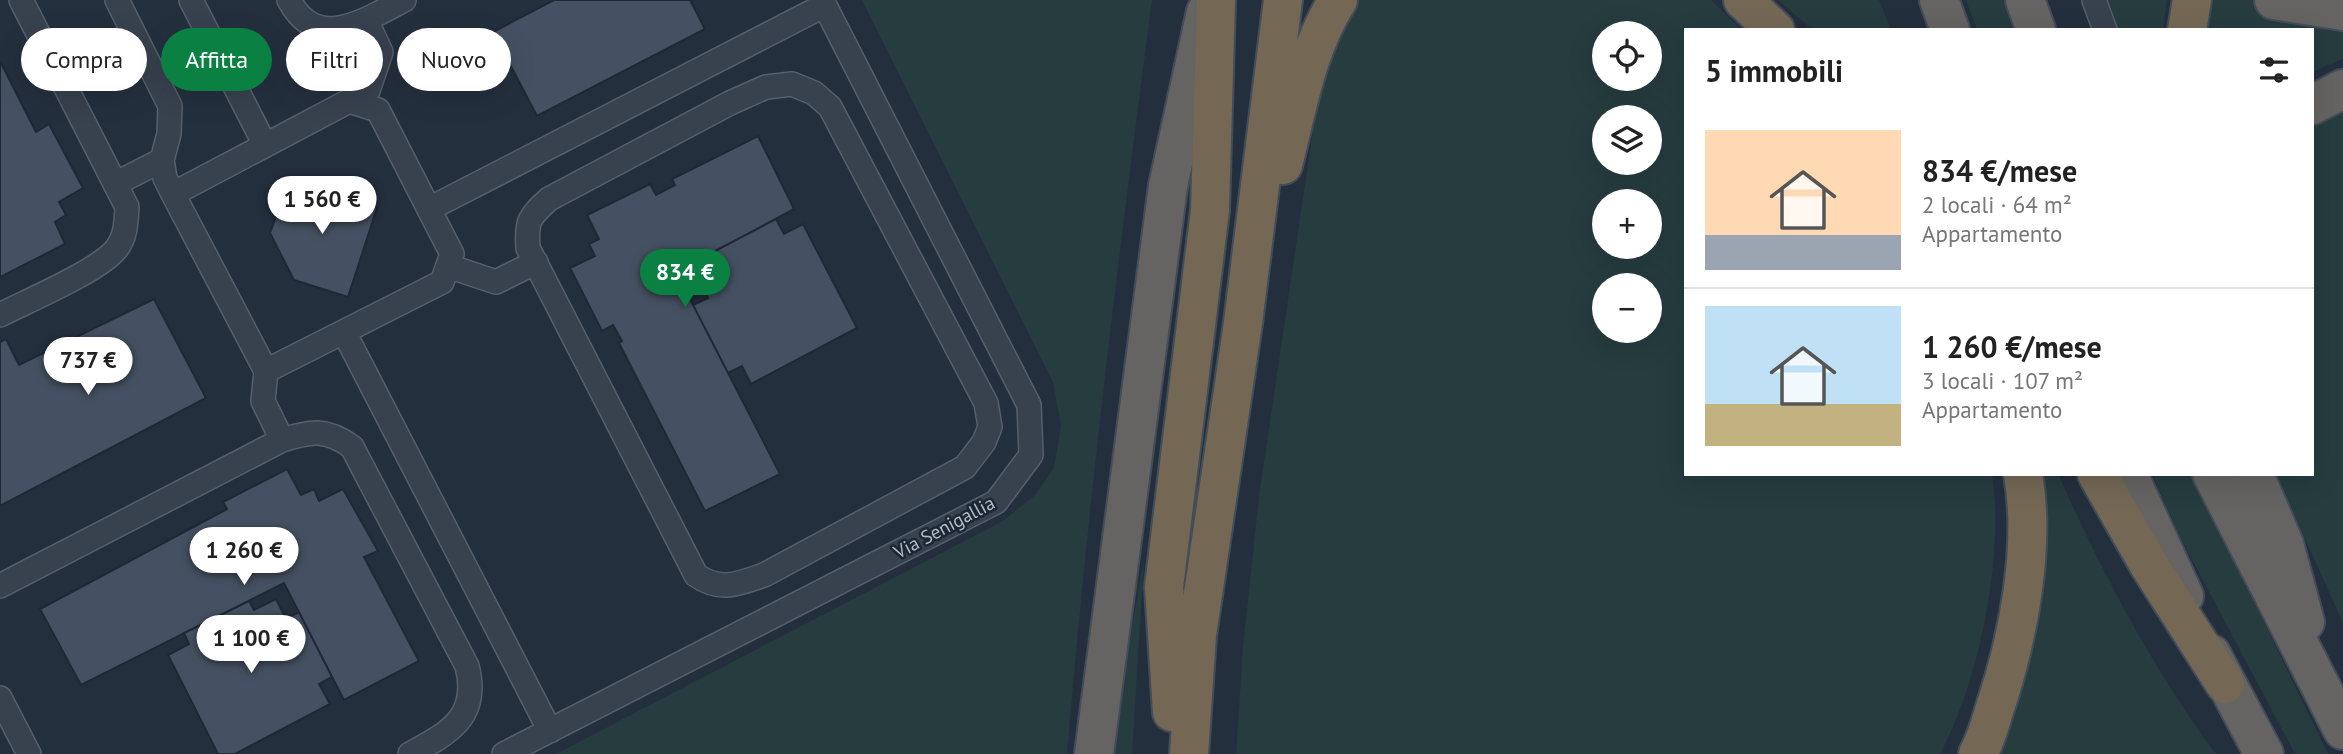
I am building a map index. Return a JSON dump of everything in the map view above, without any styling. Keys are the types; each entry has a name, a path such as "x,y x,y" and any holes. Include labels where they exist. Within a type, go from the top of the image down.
{"highway":[{"path":"1094,754 1168,186 1209,0"},
{"path":"1175,754 1164,587 1210,210 1216,0"},
{"path":"1242,323 1307,70 1328,16 1338,0"},
{"path":"1743,0 1773,28"},
{"path":"1938,0 1949,28"},
{"path":"2025,0 2035,28"},
{"path":"2187,28 2192,0"},
{"path":"2280,1 2343,11"},
{"path":"1189,754 1197,635 1242,323 1281,17"},
{"path":"2314,104 2343,89"},
{"path":"1978,754 2011,660 2024,584 2028,497 2024,476"},
{"path":"2098,476 2225,684 2264,754"},
{"path":"2128,476 2225,684"},
{"path":"2212,476 2343,730"},
{"path":"2255,476 2284,544 2325,695"}],"lane":[{"path":"0,315 101,264 117,249 126,232 127,207 21,0"},
{"path":"117,0 170,106 169,134 162,160 165,178 266,371 263,401 282,440"},
{"path":"191,0 265,145"},
{"path":"289,0 295,12 308,24 321,29 340,29 366,20 404,0"},
{"path":"2094,0 2104,28"},
{"path":"429,209 824,2"},
{"name":"Via Senigallia","path":"504,754 996,502 1031,456 1029,405 824,2"},
{"path":"363,105 381,52 366,20"},
{"path":"792,84 814,93 830,107 986,404 990,427 984,442 965,467 764,575 733,585 709,584 696,575 536,262 528,248 526,226 533,213 549,199 730,103 766,87 792,84"},
{"path":"173,194 349,101 378,110 452,254 442,282 266,371"},
{"path":"115,184 162,160"},
{"path":"448,266 496,282 536,262"},
{"path":"344,332 550,731"},
{"path":"0,586 282,440 303,433 321,432 340,438 352,447 467,666 471,682 469,701 459,723 442,737 410,754"},
{"path":"0,698 29,754"}],"green space":[{"path":"862,0 1152,0 1105,377 1067,754 556,754 1003,521 1035,495 1054,468 1061,426 1053,382"},
{"path":"1356,0 1711,0 1740,28 1684,28 1684,476 1992,476 1995,542 1986,617 1966,691 1940,754 1236,754 1243,647 1259,496 1320,83"},
{"path":"1778,0 1879,0 1890,28 1811,28"},
{"path":"1966,0 2003,0 2012,28 1976,28"},
{"path":"2108,0 2167,0 2163,28 2118,28"},
{"path":"2202,0 2265,0 2343,14 2343,59 2314,71 2314,28 2198,28"},
{"path":"2343,100 2343,623 2277,476 2314,476 2314,115"},
{"path":"2037,476 2059,476 2092,547 2149,653 2216,754 1990,754"},
{"path":"2153,476 2193,476 2328,754 2295,754 2180,537"},
{"path":"1144,560 1132,754 1109,754 1110,749"}],"building":[{"path":"554,0 690,0 705,29 537,116 511,66 511,28 501,28"},
{"path":"0,61 36,132 49,124 83,188 59,202 66,215 55,222 65,244 0,277"},
{"path":"758,136 794,209 676,272 780,474 705,511 619,343 622,341 613,325 602,331 570,268 595,256 589,244 599,239 587,215 650,184 656,195 675,185 672,179"},
{"path":"290,178 377,208 348,297 294,280 270,233"},
{"path":"776,219 784,234 803,224 857,328 751,384 742,366 728,373 693,305 708,298 698,278 718,267 711,253"},
{"path":"154,299 206,398 0,506 0,342 6,339 19,365"},
{"path":"287,469 301,495 314,489 319,501 343,489 378,551 364,557 419,661 344,700 284,583 81,685 40,609 227,509 223,502"},
{"path":"276,599 286,619 299,612 332,677 319,684 330,704 235,754 218,754 168,655 189,644 184,633 249,601 254,610"}]}
